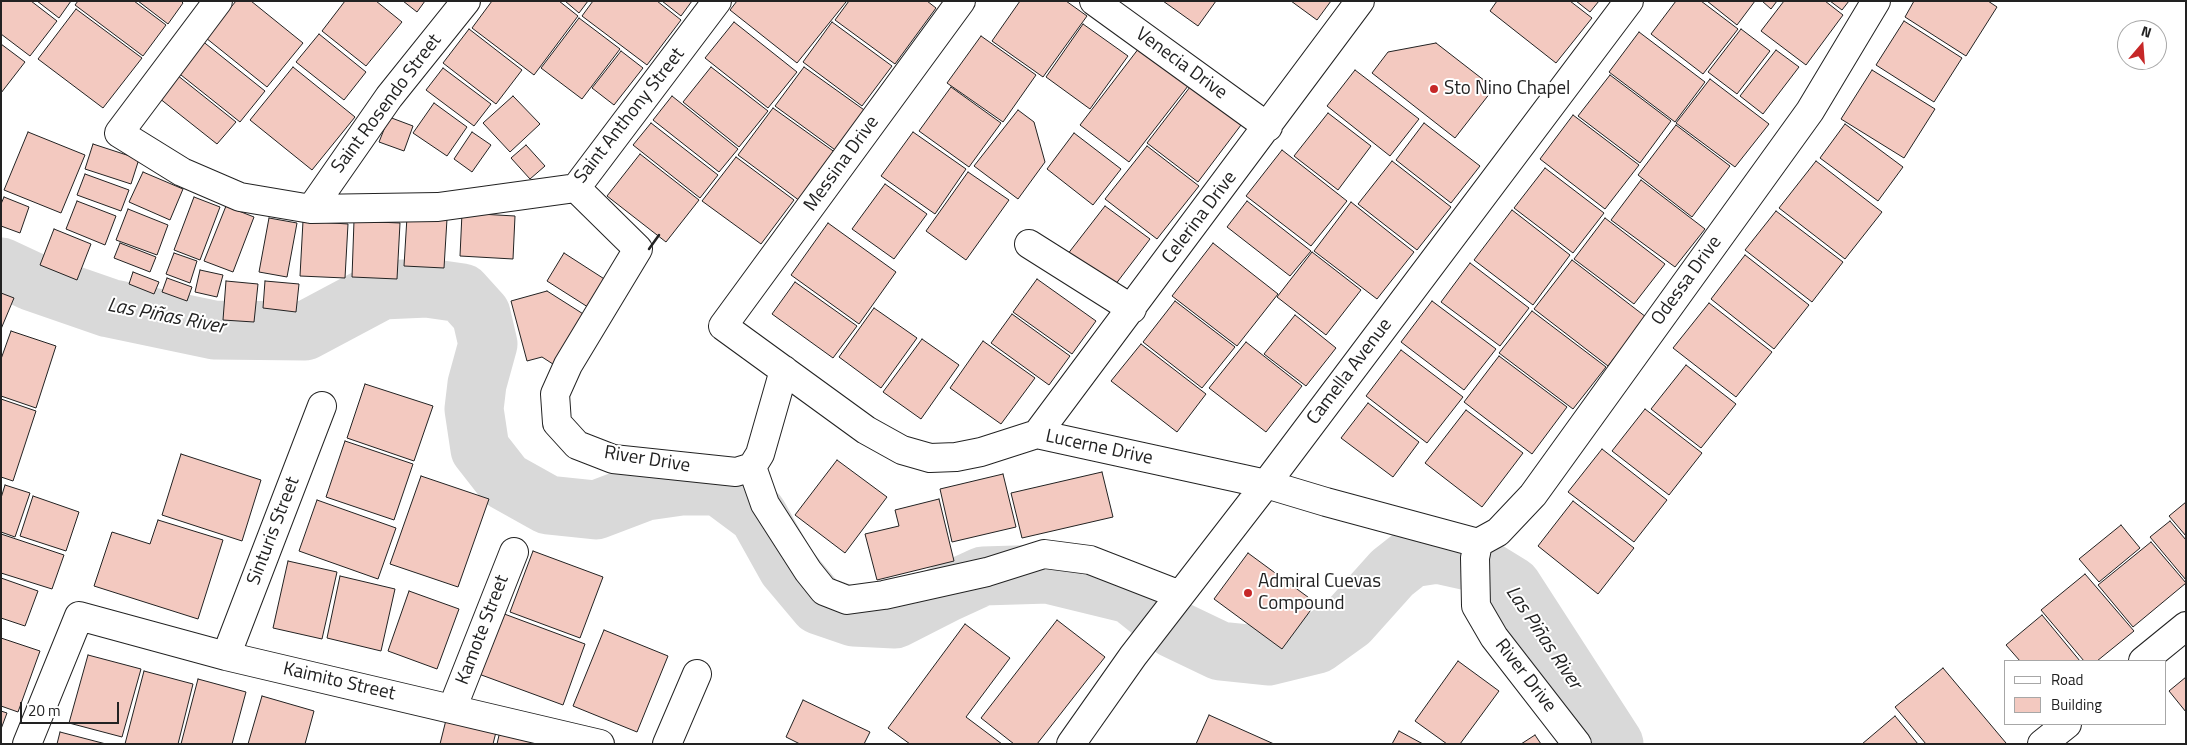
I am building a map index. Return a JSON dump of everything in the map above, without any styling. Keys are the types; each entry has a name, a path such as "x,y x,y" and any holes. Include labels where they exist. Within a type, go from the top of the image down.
{"street":[{"name":"Saint Anthony Street","path":"218,1 119,133 182,172 240,197 311,209 438,207 576,188 717,1"},
{"name":"Saint Rosendo Street","path":"311,209 389,97 466,1"},
{"name":"Messina Drive","path":"724,326 961,1"},
{"name":"Venecia Drive","path":"1094,1 1268,127"},
{"name":"Celerina Drive","path":"1037,434 1268,127 1360,1"},
{"name":"Camella Avenue","path":"1071,744 1132,656 1266,484 1629,1"},
{"name":"Odessa Drive","path":"1476,550 1498,532 1533,495 1810,111 1876,1"},
{"name":"River Drive","path":"576,188 638,249 568,365 555,394 557,423 577,446 613,458 736,472 752,467"},
{"path":"1028,244 1132,309"},
{"name":"Lucerne Drive","path":"724,326 866,430 902,450 930,458 956,457 981,452 1037,434 1266,484 1476,550"},
{"path":"784,370 760,454 752,467 765,504 808,571 824,591 847,600 884,595 987,572 1044,554 1090,560 1176,601"},
{"name":"Sinturis Street","path":"226,656 322,406"},
{"name":"River Drive","path":"1476,550 1476,606 1494,637 1577,744"},
{"name":"Kamote Street","path":"452,709 514,552"},
{"name":"Kaimito Street","path":"27,744 79,616 226,656 600,744"},
{"path":"2144,660 2186,626"},
{"path":"666,744 697,674"},
{"path":"2042,744 2066,725"}],"building":[{"path":"1,1 31,1 57,21 30,56 1,34"},
{"path":"37,1 71,1 59,18"},
{"path":"78,1 134,1 166,25 143,56 75,5"},
{"path":"138,1 181,1 183,3 168,24"},
{"path":"236,1 251,1 303,43 267,87 206,38"},
{"path":"345,1 376,1 402,22 366,66 322,31"},
{"path":"403,1 425,1 417,12"},
{"path":"492,1 559,1 578,16 534,75 472,28"},
{"path":"565,1 588,1 579,13"},
{"path":"593,1 657,1 681,20 647,65 582,16"},
{"path":"662,1 692,1 681,16"},
{"path":"737,1 846,2 797,63 730,10"},
{"path":"849,1 927,1 936,8 895,64 835,20"},
{"path":"1020,1 1066,1 1087,16 1043,77 992,41"},
{"path":"1163,1 1216,1 1198,26"},
{"path":"1291,1 1331,1 1317,20"},
{"path":"1497,1 1570,1 1592,18 1556,63 1490,11"},
{"path":"1576,1 1599,1 1590,12"},
{"path":"1676,1 1701,1 1738,29 1703,74 1651,34"},
{"path":"1707,1 1755,1 1737,25"},
{"path":"1762,1 1777,1 1771,9"},
{"path":"1784,1 1825,1 1843,15 1806,65 1761,31"},
{"path":"1830,1 1849,1 1842,10"},
{"path":"1914,1 1988,1 1997,7 1966,56 1905,17"},
{"path":"76,9 142,58 103,108 38,59"},
{"path":"579,18 620,49 582,99 541,68"},
{"path":"1904,21 1962,58 1934,102 1876,65"},
{"path":"734,22 797,72 768,108 705,58"},
{"path":"832,22 892,66 862,106 803,62"},
{"path":"1083,24 1128,56 1090,109 1046,77"},
{"path":"469,29 522,70 496,104 443,63"},
{"path":"1741,29 1770,51 1737,94 1708,72"},
{"path":"1639,32 1705,82 1675,122 1609,72"},
{"path":"319,34 366,72 344,100 296,62"},
{"path":"981,36 1036,75 1003,122 947,83"},
{"path":"201,40 265,91 240,122 176,71"},
{"path":"1436,43 1494,88 1455,138 1372,73 1388,52"},
{"path":"1,44 25,62 1,93"},
{"path":"1139,48 1188,86 1129,162 1080,125"},
{"path":"1776,50 1799,67 1763,114 1740,96"},
{"path":"621,51 643,68 614,105 592,88"},
{"path":"293,67 355,117 312,170 250,120"},
{"path":"711,67 768,111 739,147 683,102"},
{"path":"804,67 867,112 838,152 775,106"},
{"path":"443,68 491,104 474,126 426,90"},
{"path":"1355,70 1419,119 1390,156 1327,106"},
{"path":"1872,70 1935,109 1904,158 1841,119"},
{"path":"177,75 236,122 217,144 159,98"},
{"path":"1610,75 1671,121 1640,163 1578,116"},
{"path":"1710,79 1769,124 1735,167 1676,123"},
{"path":"951,87 1001,123 969,167 919,131"},
{"path":"1190,87 1241,125 1198,182 1147,143"},
{"path":"513,96 540,124 510,152 483,123"},
{"path":"672,96 738,149 719,172 653,120"},
{"path":"434,103 467,127 447,156 413,133"},
{"path":"773,108 836,153 800,201 738,155"},
{"path":"1018,110 1034,122 1045,162 1018,199 974,166"},
{"path":"1328,113 1371,146 1338,190 1294,156"},
{"path":"1573,115 1639,165 1605,209 1540,159"},
{"path":"389,117 413,126 404,151 379,142"},
{"path":"651,123 718,175 700,198 633,145"},
{"path":"1424,123 1480,166 1451,203 1396,160"},
{"path":"1845,124 1903,167 1878,201 1820,158"},
{"path":"1676,125 1730,166 1692,217 1638,175"},
{"path":"28,132 85,155 61,213 4,190"},
{"path":"472,132 491,145 472,172 454,159"},
{"path":"913,132 966,169 935,214 881,176"},
{"path":"1074,133 1121,169 1093,205 1047,169"},
{"path":"93,144 139,159 131,184 85,169"},
{"path":"526,145 545,166 530,179 511,158"},
{"path":"1147,146 1199,186 1157,239 1105,199"},
{"path":"1282,150 1347,201 1311,246 1246,196"},
{"path":"640,154 699,200 666,242 607,196"},
{"path":"736,157 794,200 761,244 702,201"},
{"path":"1392,161 1451,207 1417,250 1358,204"},
{"path":"1816,161 1882,212 1845,259 1779,208"},
{"path":"1545,168 1604,213 1573,253 1514,208"},
{"path":"143,172 183,189 170,220 129,202"},
{"path":"968,172 1009,200 966,260 926,231"},
{"path":"85,174 129,190 121,211 77,195"},
{"path":"1641,180 1705,229 1675,267 1611,220"},
{"path":"885,184 927,214 894,259 852,229"},
{"path":"4,197 29,207 20,233 1,226 1,204"},
{"path":"194,197 220,207 200,260 174,250"},
{"path":"77,201 116,216 105,245 66,229"},
{"path":"1247,201 1311,251 1290,276 1227,227"},
{"path":"1351,202 1414,252 1377,299 1314,251"},
{"path":"226,206 254,217 233,272 204,261"},
{"path":"1105,206 1150,239 1112,289 1067,255"},
{"path":"128,209 168,225 157,255 116,240"},
{"path":"1512,210 1570,255 1533,305 1474,260"},
{"path":"1776,211 1843,262 1812,302 1745,250"},
{"path":"462,213 515,216 513,259 460,256"},
{"path":"407,217 447,219 444,268 404,266"},
{"path":"269,218 297,223 287,277 259,272"},
{"path":"1605,218 1665,264 1634,304 1574,259"},
{"path":"303,221 348,224 345,278 300,276"},
{"path":"354,221 400,223 397,279 352,277"},
{"path":"828,223 896,272 859,324 791,275"},
{"path":"54,229 91,244 77,280 40,265"},
{"path":"120,243 156,257 150,272 114,258"},
{"path":"1213,243 1278,294 1237,346 1172,296"},
{"path":"1312,252 1361,290 1326,335 1277,297"},
{"path":"174,253 197,261 190,283 166,274"},
{"path":"564,253 609,282 591,309 547,281"},
{"path":"1745,255 1809,305 1774,349 1711,299"},
{"path":"1572,260 1646,317 1608,366 1534,309"},
{"path":"1470,263 1529,308 1500,346 1441,302"},
{"path":"200,270 223,275 217,297 195,292"},
{"path":"133,272 159,282 154,294 129,284"},
{"path":"167,278 192,287 187,301 162,292"},
{"path":"1037,279 1096,321 1072,354 1013,312"},
{"path":"226,281 258,284 254,322 223,320"},
{"path":"265,281 299,284 296,312 263,308"},
{"path":"795,282 857,326 833,358 772,314"},
{"path":"547,291 588,317 556,366 542,357 527,361 511,301"},
{"path":"1,293 14,298 1,329"},
{"path":"1175,301 1235,347 1202,388 1143,342"},
{"path":"1432,301 1496,349 1464,390 1401,342"},
{"path":"1709,303 1772,352 1736,397 1673,348"},
{"path":"874,308 917,338 881,388 839,357"},
{"path":"1532,311 1606,367 1573,409 1499,353"},
{"path":"1012,314 1070,356 1049,385 991,343"},
{"path":"1295,315 1336,348 1306,386 1264,354"},
{"path":"11,331 56,346 36,408 1,396 1,359"},
{"path":"922,339 959,365 921,419 883,392"},
{"path":"983,341 1035,378 1001,424 950,388"},
{"path":"1246,342 1302,386 1266,432 1209,388"},
{"path":"1141,344 1206,394 1177,432 1111,381"},
{"path":"1401,350 1463,397 1427,443 1366,396"},
{"path":"1499,356 1567,407 1532,454 1464,402"},
{"path":"1686,365 1736,404 1701,448 1651,409"},
{"path":"365,384 433,406 414,461 347,438"},
{"path":"1,399 36,411 13,481 1,477"},
{"path":"1368,403 1419,442 1393,477 1341,438"},
{"path":"1645,409 1702,453 1669,495 1612,451"},
{"path":"1466,410 1523,453 1482,507 1425,463"},
{"path":"345,441 413,464 394,520 326,497"},
{"path":"1602,449 1667,500 1634,542 1568,492"},
{"path":"181,454 261,480 242,541 162,515"},
{"path":"837,460 887,497 845,553 795,515"},
{"path":"1102,472 1113,517 1022,538 1011,493"},
{"path":"1003,474 1016,527 952,542 940,489"},
{"path":"421,476 489,499 458,587 390,564"},
{"path":"5,485 30,493 15,537 1,532 1,498"},
{"path":"33,496 79,512 66,551 20,536"},
{"path":"939,499 954,561 877,580 865,534 899,526 895,510"},
{"path":"317,500 396,528 378,579 299,551"},
{"path":"1573,501 1634,548 1598,594 1538,546"},
{"path":"2186,502 2186,536 2169,516"},
{"path":"158,520 223,540 198,619 94,586 112,532 150,544"},
{"path":"2170,521 2186,540 2186,580 2150,537"},
{"path":"2121,525 2140,548 2099,582 2079,559"},
{"path":"1,534 64,555 52,589 1,573"},
{"path":"2151,542 2186,583 2133,627 2098,585"},
{"path":"533,551 603,577 580,638 510,612"},
{"path":"1248,553 1316,603 1282,649 1214,599"},
{"path":"288,561 337,572 322,639 273,628"},
{"path":"2085,574 2134,631 2098,660 2083,660 2041,610"},
{"path":"340,576 395,589 381,651 327,638"},
{"path":"1,578 38,591 25,626 1,618"},
{"path":"409,591 459,609 437,669 388,651"},
{"path":"499,612 585,644 563,705 476,673"},
{"path":"2042,615 2079,660 2019,660 2006,645"},
{"path":"1057,620 1105,657 1037,744 1014,744 981,718"},
{"path":"965,624 1010,658 966,717 1002,744 910,744 888,728"},
{"path":"604,630 668,656 637,732 573,706"},
{"path":"1,638 40,651 18,712 1,706"},
{"path":"88,655 141,669 122,737 69,723"},
{"path":"1458,661 1499,691 1460,744 1447,744 1415,721"},
{"path":"1943,668 2005,744 1926,744 1895,707"},
{"path":"144,671 193,684 178,744 125,744"},
{"path":"2186,677 2186,712 2169,691"},
{"path":"198,679 246,692 232,744 181,744"},
{"path":"262,696 314,711 305,744 248,744"},
{"path":"803,700 870,732 864,744 800,744 786,737"},
{"path":"1,711 7,713 1,729"},
{"path":"1209,715 1274,744 1196,744"},
{"path":"447,716 497,728 493,744 440,744"},
{"path":"1895,716 1918,744 1862,744"},
{"path":"500,731 551,744 497,744"},
{"path":"1399,731 1423,744 1392,744"},
{"path":"60,732 106,744 57,744"},
{"path":"1535,735 1541,744 1521,744"}],"waterway":[{"name":"Las Piñas River","path":"1,267 31,281 109,308 214,330 305,331 382,290 427,288 462,293 481,314 488,344 477,384 474,409 480,449 505,481 548,505 596,510 646,491 681,486 719,486 758,515 787,567 819,605 854,617 895,619 983,576 1048,574 1130,594 1174,629 1220,651 1268,656 1317,644 1349,621 1392,573 1411,558 1437,554 1473,562 1512,586 1614,744"}],"wall":[{"path":"649,249 659,235"}],"place":[{"name":"Sto Nino Chapel","path":"1434,89"},
{"name":"Admiral Cuevas Compound","path":"1248,593"}]}
